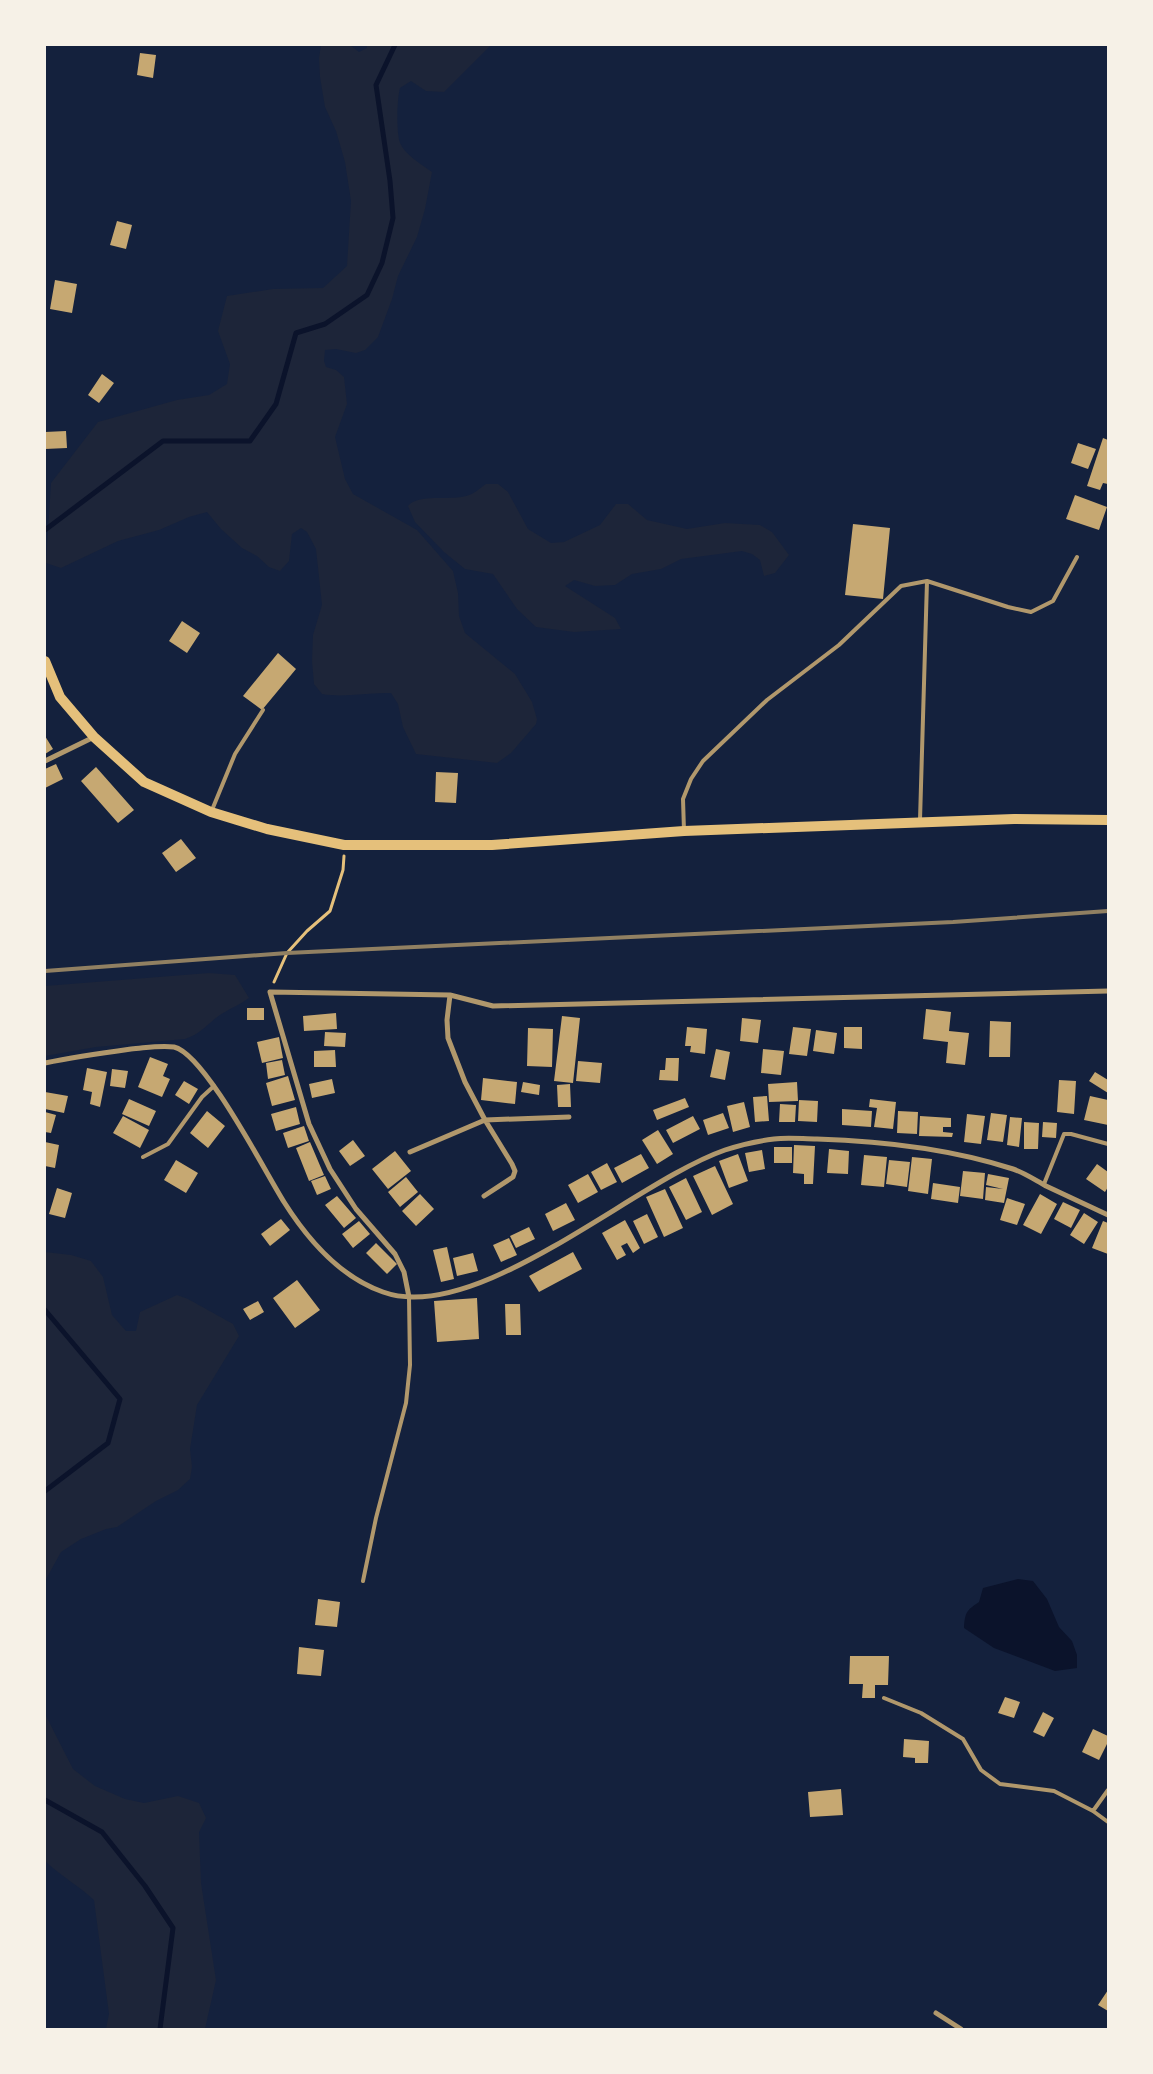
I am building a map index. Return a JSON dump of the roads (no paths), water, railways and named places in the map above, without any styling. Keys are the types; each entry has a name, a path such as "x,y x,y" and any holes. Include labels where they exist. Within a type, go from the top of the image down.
{"main road":[{"path":"45,661 60,697 94,737 144,782 212,812 267,829 344,845 492,845 684,831 1014,819 1108,820"}],"street":[{"path":"45,761 94,737"},
{"path":"409,1297 404,1272 395,1254 356,1209 330,1169 309,1124 270,992 450,995 493,1006 1108,991"},
{"path":"450,995 447,1020 448,1038 484,1120 515,1171 514,1178 484,1196"},
{"path":"45,1063 83,1055 158,1046 178,1048 200,1068 214,1086 285,1204 315,1243 346,1274 385,1293 409,1297 458,1291 517,1267 678,1170 727,1149 775,1138 842,1140 906,1146 970,1157 1017,1170 1108,1215"},
{"path":"410,1152 484,1120 569,1117"},
{"path":"936,2013 961,2029"}],"lane":[{"path":"684,831 683,799 691,779 703,761 767,700 839,645 901,586 926,581 1008,608 1031,612 1053,601 1077,557"},
{"path":"920,822 926,581"},
{"path":"212,812 235,754 263,710"},
{"path":"143,1156 168,1144 202,1097 214,1086"},
{"path":"1044,1184 1064,1134 1071,1134 1108,1144"},
{"path":"363,1581 374,1524 406,1403 410,1365 409,1297"},
{"path":"884,1698 921,1713 963,1739 981,1770 1000,1784 1054,1792 1093,1811 1108,1822"},
{"path":"1093,1811 1108,1790"}],"waterway":[{"path":"45,530 163,441 250,441 276,404 296,333 325,324 367,295 382,263 393,218 390,181 376,85 395,45"},
{"path":"45,1310 120,1399 108,1443 45,1491"},
{"path":"45,1800 102,1832 145,1886 173,1928 160,2029"}],"railway":[{"path":"45,971 287,953 953,922 1108,911"}]}
